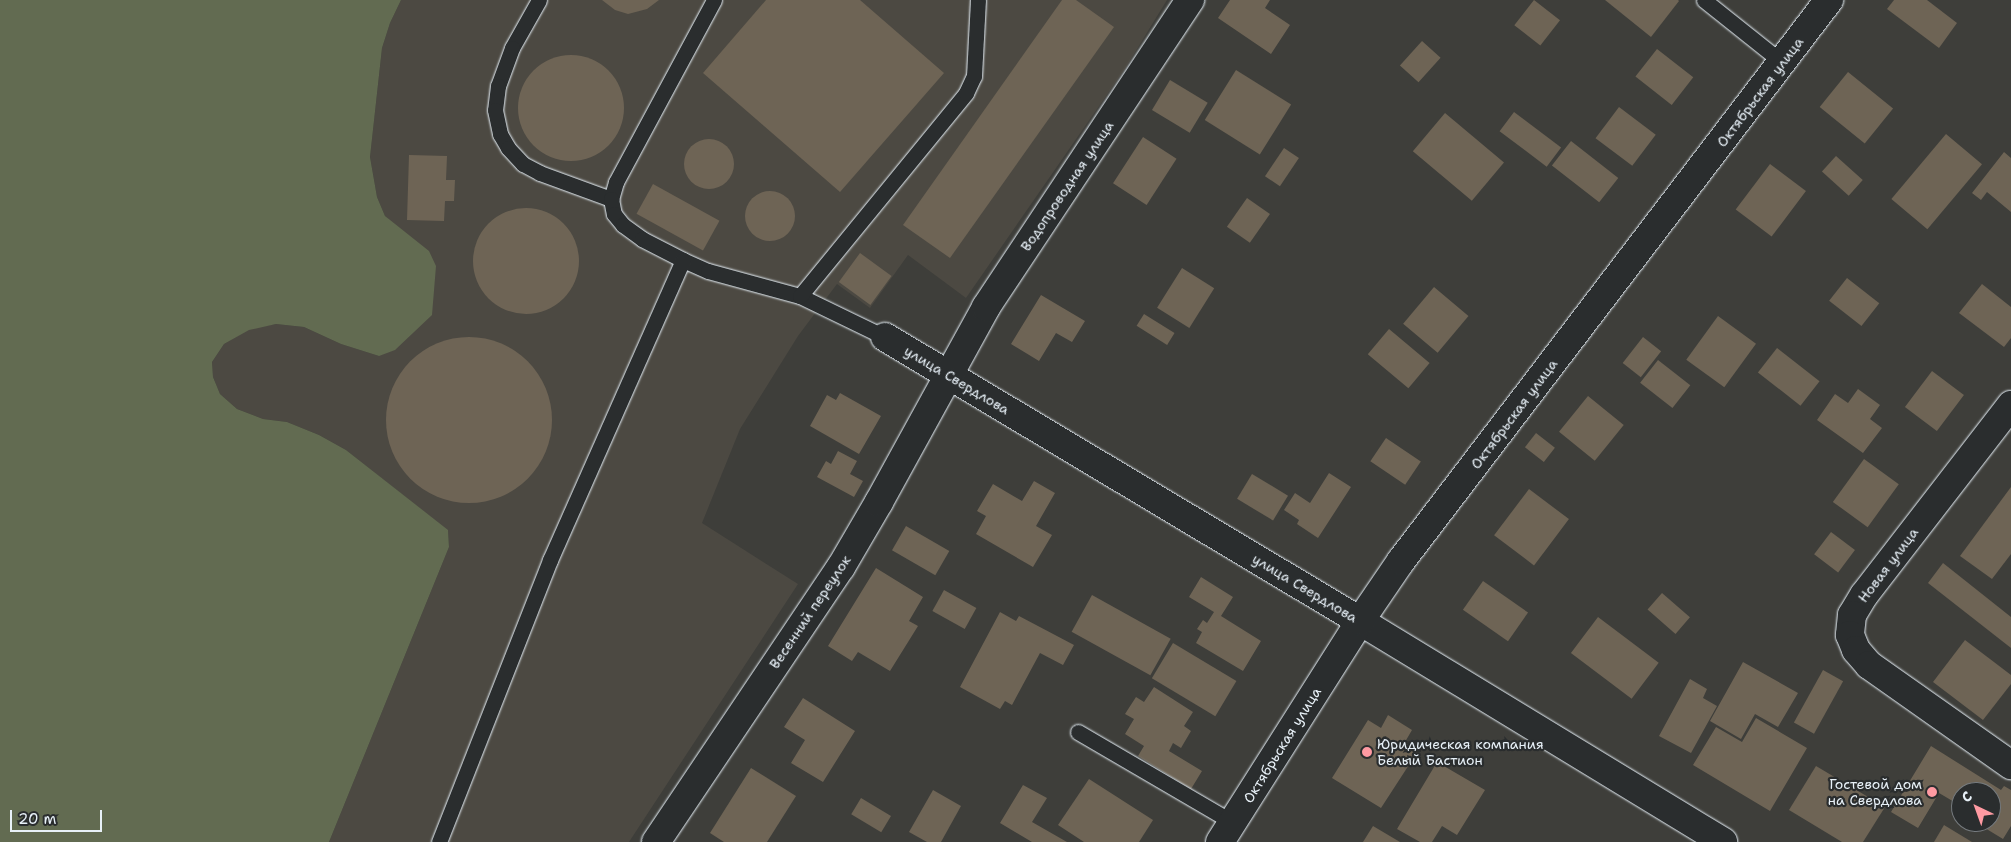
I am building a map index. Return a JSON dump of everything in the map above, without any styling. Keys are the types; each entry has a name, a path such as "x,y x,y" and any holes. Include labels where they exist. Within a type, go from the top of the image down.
{"street":[{"name":"Водопроводная улица","path":"948,374 986,307 1190,0"},
{"name":"Октябрьская улица","path":"1226,832 1360,621 1408,553 1783,63 1829,0"},
{"name":"улица Свердлова","path":"885,337 1360,621 1723,842"},
{"name":"Весенний переулок","path":"656,842 841,567 879,502 948,374"},
{"name":"Новая улица","path":"2011,405 1864,595 1852,615 1850,635 1856,650 1869,665 2011,765"}],"lane":[{"path":"539,0 512,48 498,86 495,110 500,134 508,148 523,164 540,173 611,199"},
{"path":"714,0 616,182 611,199 614,214 623,225 642,239 683,260 708,271 800,296 885,337"},
{"path":"800,296 966,93 974,76 978,0"},
{"path":"1704,0 1783,63"},
{"path":"439,842 550,560 683,260"},
{"path":"1078,732 1226,832"}],"shaded area":[{"path":"401,0 1167,0 1124,70 966,298 908,255 870,308 837,284 798,336 740,429 702,523 798,584 629,842 329,842 449,547 448,531 346,450 319,435 287,422 263,419 237,409 220,394 213,377 212,362 224,344 249,329 276,324 304,327 341,344 379,356 399,230 385,216 377,197 370,157 382,48 390,23"}],"green space":[{"path":"0,0 401,0 390,23 382,48 370,157 377,197 385,216 429,251 436,266 432,315 395,350 379,356 341,344 304,327 276,324 249,330 224,344 212,362 213,377 220,394 237,409 263,419 287,422 319,435 346,450 448,530 449,547 329,842 0,842"}],"building":[{"path":"602,0 659,0 647,9 628,14 615,10"},
{"path":"766,0 860,0 944,73 840,192 703,73"},
{"path":"1062,0 1076,0 1114,27 950,258 903,225"},
{"path":"1230,0 1270,0 1265,8 1290,25 1271,54 1218,18"},
{"path":"1534,0 1560,20 1540,46 1514,25"},
{"path":"1605,0 1678,0 1679,1 1651,37"},
{"path":"1894,0 1927,0 1957,23 1939,48 1887,9"},
{"path":"1422,41 1441,58 1418,82 1400,66"},
{"path":"1657,49 1693,77 1672,105 1635,77"},
{"path":"571,55 591,59 609,70 620,88 624,108 620,128 609,146 591,157 571,161 551,157 533,146 522,128 518,108 522,88 533,70 551,59"},
{"path":"1236,70 1291,104 1260,154 1205,120"},
{"path":"1848,72 1893,109 1865,143 1820,107"},
{"path":"1170,80 1208,103 1190,133 1152,110"},
{"path":"1619,107 1656,135 1632,166 1596,138"},
{"path":"1514,112 1561,148 1547,167 1500,131"},
{"path":"1445,113 1504,162 1472,201 1413,151"},
{"path":"1946,134 1982,164 1927,229 1891,199"},
{"path":"1143,137 1177,159 1147,205 1113,183"},
{"path":"704,139 714,139 727,146 734,159 734,169 727,182 714,189 704,189 695,185 688,178 684,169 684,159 688,150 695,143"},
{"path":"1571,141 1618,178 1599,202 1552,165"},
{"path":"1284,148 1299,158 1280,186 1265,176"},
{"path":"2004,152 2011,158 2011,212 1987,192 1981,200 1972,193"},
{"path":"409,155 447,156 446,180 455,180 454,201 445,201 444,221 407,220"},
{"path":"1836,156 1863,180 1849,196 1822,172"},
{"path":"1770,164 1806,191 1772,237 1736,210"},
{"path":"653,184 719,221 703,251 637,214"},
{"path":"765,191 775,191 788,198 795,211 795,221 788,234 775,241 765,241 756,237 749,230 745,221 745,211 749,202 756,195"},
{"path":"1247,198 1270,214 1250,243 1227,227"},
{"path":"526,208 546,212 564,223 575,241 579,261 575,281 564,299 546,310 526,314 506,310 488,299 477,281 473,261 477,241 488,223 506,212"},
{"path":"860,253 892,276 870,305 839,282"},
{"path":"1182,268 1214,288 1189,328 1157,308"},
{"path":"1847,278 1879,303 1861,326 1829,301"},
{"path":"1982,284 2011,307 2011,338 2004,347 1959,313"},
{"path":"1434,287 1468,316 1438,353 1403,324"},
{"path":"1041,295 1085,321 1072,342 1056,333 1039,361 1011,344"},
{"path":"1144,314 1175,333 1167,345 1137,326"},
{"path":"1718,316 1756,344 1724,387 1686,360"},
{"path":"1389,329 1430,363 1408,388 1368,354"},
{"path":"469,337 493,341 508,347 533,368 542,381 548,396 552,420 548,444 542,459 521,484 508,493 493,499 469,503 445,499 430,493 405,472 396,459 390,444 386,420 390,396 396,381 417,356 430,347 445,341"},
{"path":"1643,337 1661,351 1641,377 1623,363"},
{"path":"1777,348 1820,381 1800,406 1758,372"},
{"path":"1658,360 1690,385 1672,408 1640,383"},
{"path":"1932,371 1964,395 1937,431 1905,407"},
{"path":"1858,389 1880,405 1870,419 1882,428 1863,453 1817,420 1835,394 1848,403"},
{"path":"840,393 881,416 859,454 810,426 827,395 836,400"},
{"path":"1588,396 1624,425 1595,461 1559,432"},
{"path":"1536,433 1555,448 1544,462 1525,447"},
{"path":"1386,438 1421,461 1405,485 1370,461"},
{"path":"838,451 857,461 850,474 863,481 854,497 817,477 826,461 831,464"},
{"path":"1864,459 1899,484 1868,527 1833,502"},
{"path":"1329,473 1351,487 1318,538 1297,524 1299,520 1284,510 1295,493 1310,503"},
{"path":"1252,474 1288,496 1273,520 1237,499"},
{"path":"1034,481 1055,493 1036,526 1052,535 1033,567 976,534 986,516 977,511 993,484 1022,501"},
{"path":"2011,487 2011,554 1992,579 1960,556"},
{"path":"1529,489 1569,519 1534,565 1494,535"},
{"path":"906,526 949,551 935,575 892,550"},
{"path":"1831,532 1855,550 1838,572 1814,554"},
{"path":"1943,563 2011,617 2011,648 1928,583"},
{"path":"876,568 923,597 909,621 918,626 890,671 858,652 852,661 828,646"},
{"path":"1201,577 1233,597 1221,616 1261,641 1243,671 1196,643 1202,632 1197,629 1203,620 1207,623 1214,612 1189,597"},
{"path":"1483,581 1528,613 1508,641 1463,610"},
{"path":"944,590 976,608 965,629 932,611"},
{"path":"1662,593 1690,617 1675,634 1648,610"},
{"path":"1092,595 1171,639 1150,675 1072,632"},
{"path":"1000,612 1016,621 1019,616 1074,645 1063,665 1040,653 1012,705 1005,701 1000,709 960,687"},
{"path":"1598,617 1659,663 1632,699 1571,653"},
{"path":"1965,640 2011,675 2011,684 1983,720 1933,682"},
{"path":"1173,643 1236,681 1215,716 1152,678"},
{"path":"1743,662 1798,693 1778,727 1755,714 1741,739 1710,721"},
{"path":"1823,670 1843,681 1814,734 1794,722"},
{"path":"1690,679 1707,689 1703,698 1717,706 1691,753 1659,736"},
{"path":"1154,687 1193,712 1184,726 1191,731 1181,748 1173,743 1169,751 1202,771 1191,789 1138,756 1144,746 1125,734 1134,719 1125,714 1136,697 1144,702"},
{"path":"803,698 855,731 823,782 791,763 805,740 784,727"},
{"path":"1388,715 1412,730 1405,742 1418,751 1381,808 1332,778 1368,720 1381,728"},
{"path":"1756,718 1807,748 1770,811 1693,765 1716,727 1742,742"},
{"name":"Гостевой дом на Свердлова","path":"1931,746 1988,782 1951,782 1951,800 1939,793 1918,828 1891,812"},
{"path":"1437,762 1485,790 1457,835 1442,826 1432,842 1420,842 1397,829"},
{"path":"1816,766 1885,807 1863,842 1842,842 1789,810"},
{"path":"751,768 796,796 767,842 724,842 710,833"},
{"path":"1089,779 1153,820 1139,842 1084,842 1058,825"},
{"path":"1023,785 1047,798 1032,822 1067,842 1032,842 1000,823"},
{"name":"Гостевой дом на Свердлова","path":"2004,786 2011,790 2011,826 2003,839 1992,832 2001,832 2001,790"},
{"path":"933,790 961,806 941,842 927,842 909,832"},
{"path":"861,798 891,816 881,832 851,814"},
{"path":"1944,825 1951,829 1951,832 1956,832 1972,842 1934,842"},
{"path":"1373,826 1400,842 1363,842"}],"place":[{"name":"Юридическая компания Белый Бастион","path":"1367,752"},
{"name":"Гостевой дом на Свердлова","path":"1932,792"}]}
